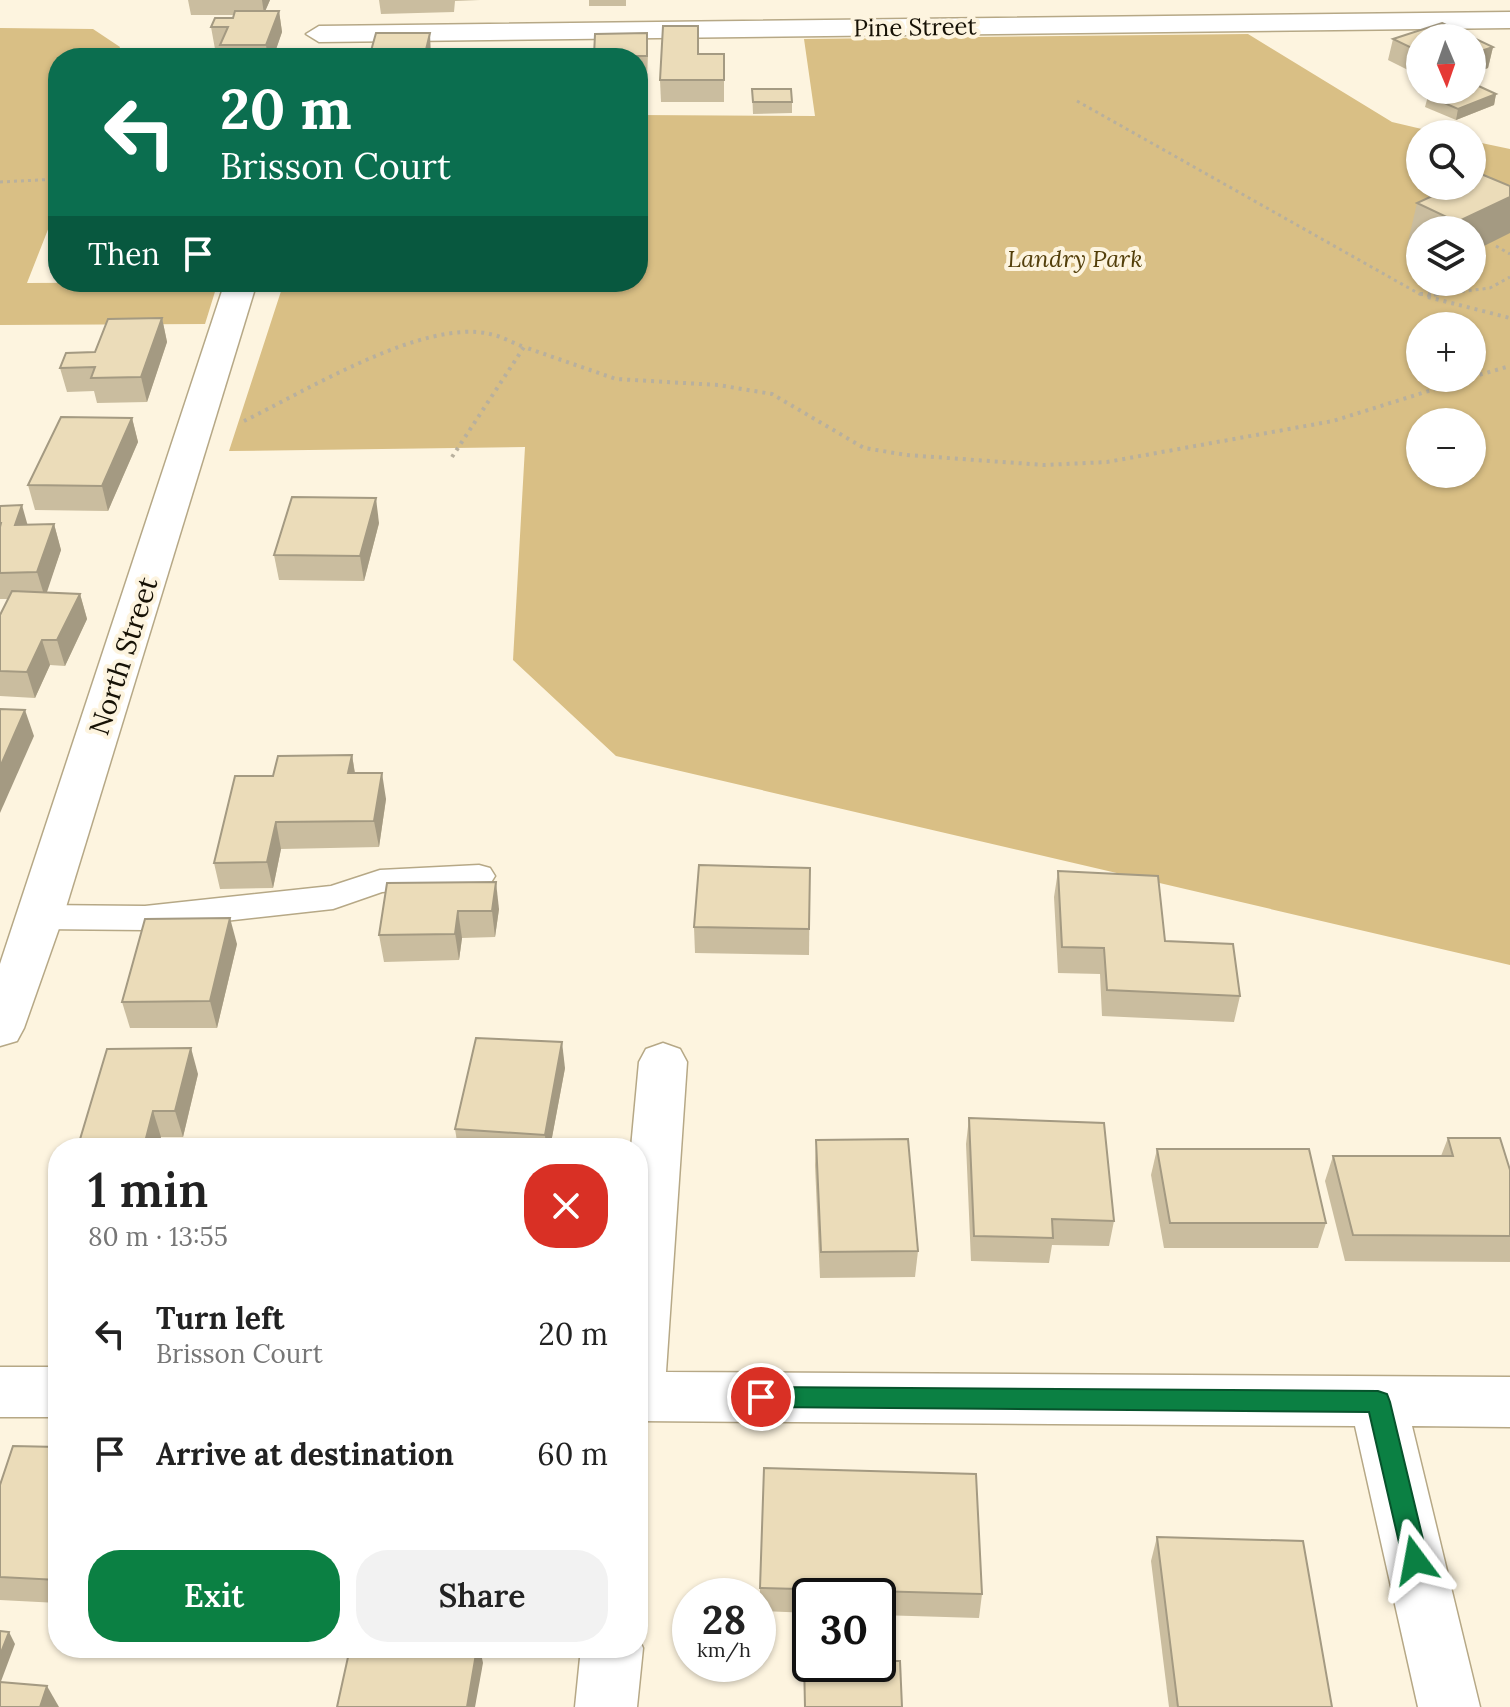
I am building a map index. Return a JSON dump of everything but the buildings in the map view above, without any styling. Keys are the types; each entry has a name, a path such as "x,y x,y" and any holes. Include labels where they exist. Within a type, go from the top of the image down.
{"street":[{"path":"769,28 773,0"},
{"name":"Pine Street","path":"319,34 1510,20"},
{"name":"North Street","path":"0,1028 40,917 238,292"},
{"path":"648,1254 663,1062"},
{"path":"0,1392 48,1392"},
{"path":"648,1396 1510,1402"},
{"path":"1378,1402 1449,1707"},
{"path":"606,1707 611,1658"}],"lane":[{"path":"40,917 145,918 333,897 380,881 479,876"}],"path":[{"path":"1077,101 1406,286"},
{"path":"0,182 48,180"},
{"path":"1496,246 1510,254"},
{"path":"1486,288 1510,277"},
{"path":"1424,296 1510,318"},
{"path":"193,435 257,417 395,348 440,334 488,333 616,379 718,385 772,394 864,448 907,455 1044,465 1107,462 1209,446 1333,421 1426,392"},
{"path":"452,457 524,347"},
{"path":"1486,373 1510,366"}],"green space":[{"path":"0,28 93,29 120,48 48,48 48,229 27,283 48,283 48,292 215,292 205,324 0,325"},
{"name":"Landry Park","path":"1248,34 1392,122 1406,125 1406,200 1486,200 1486,144 1510,149 1510,965 616,756 513,660 525,447 229,451 281,292 648,292 648,115 815,116 804,39"}],"route":[{"path":"761,1397 1378,1402 1415,1560"}]}
